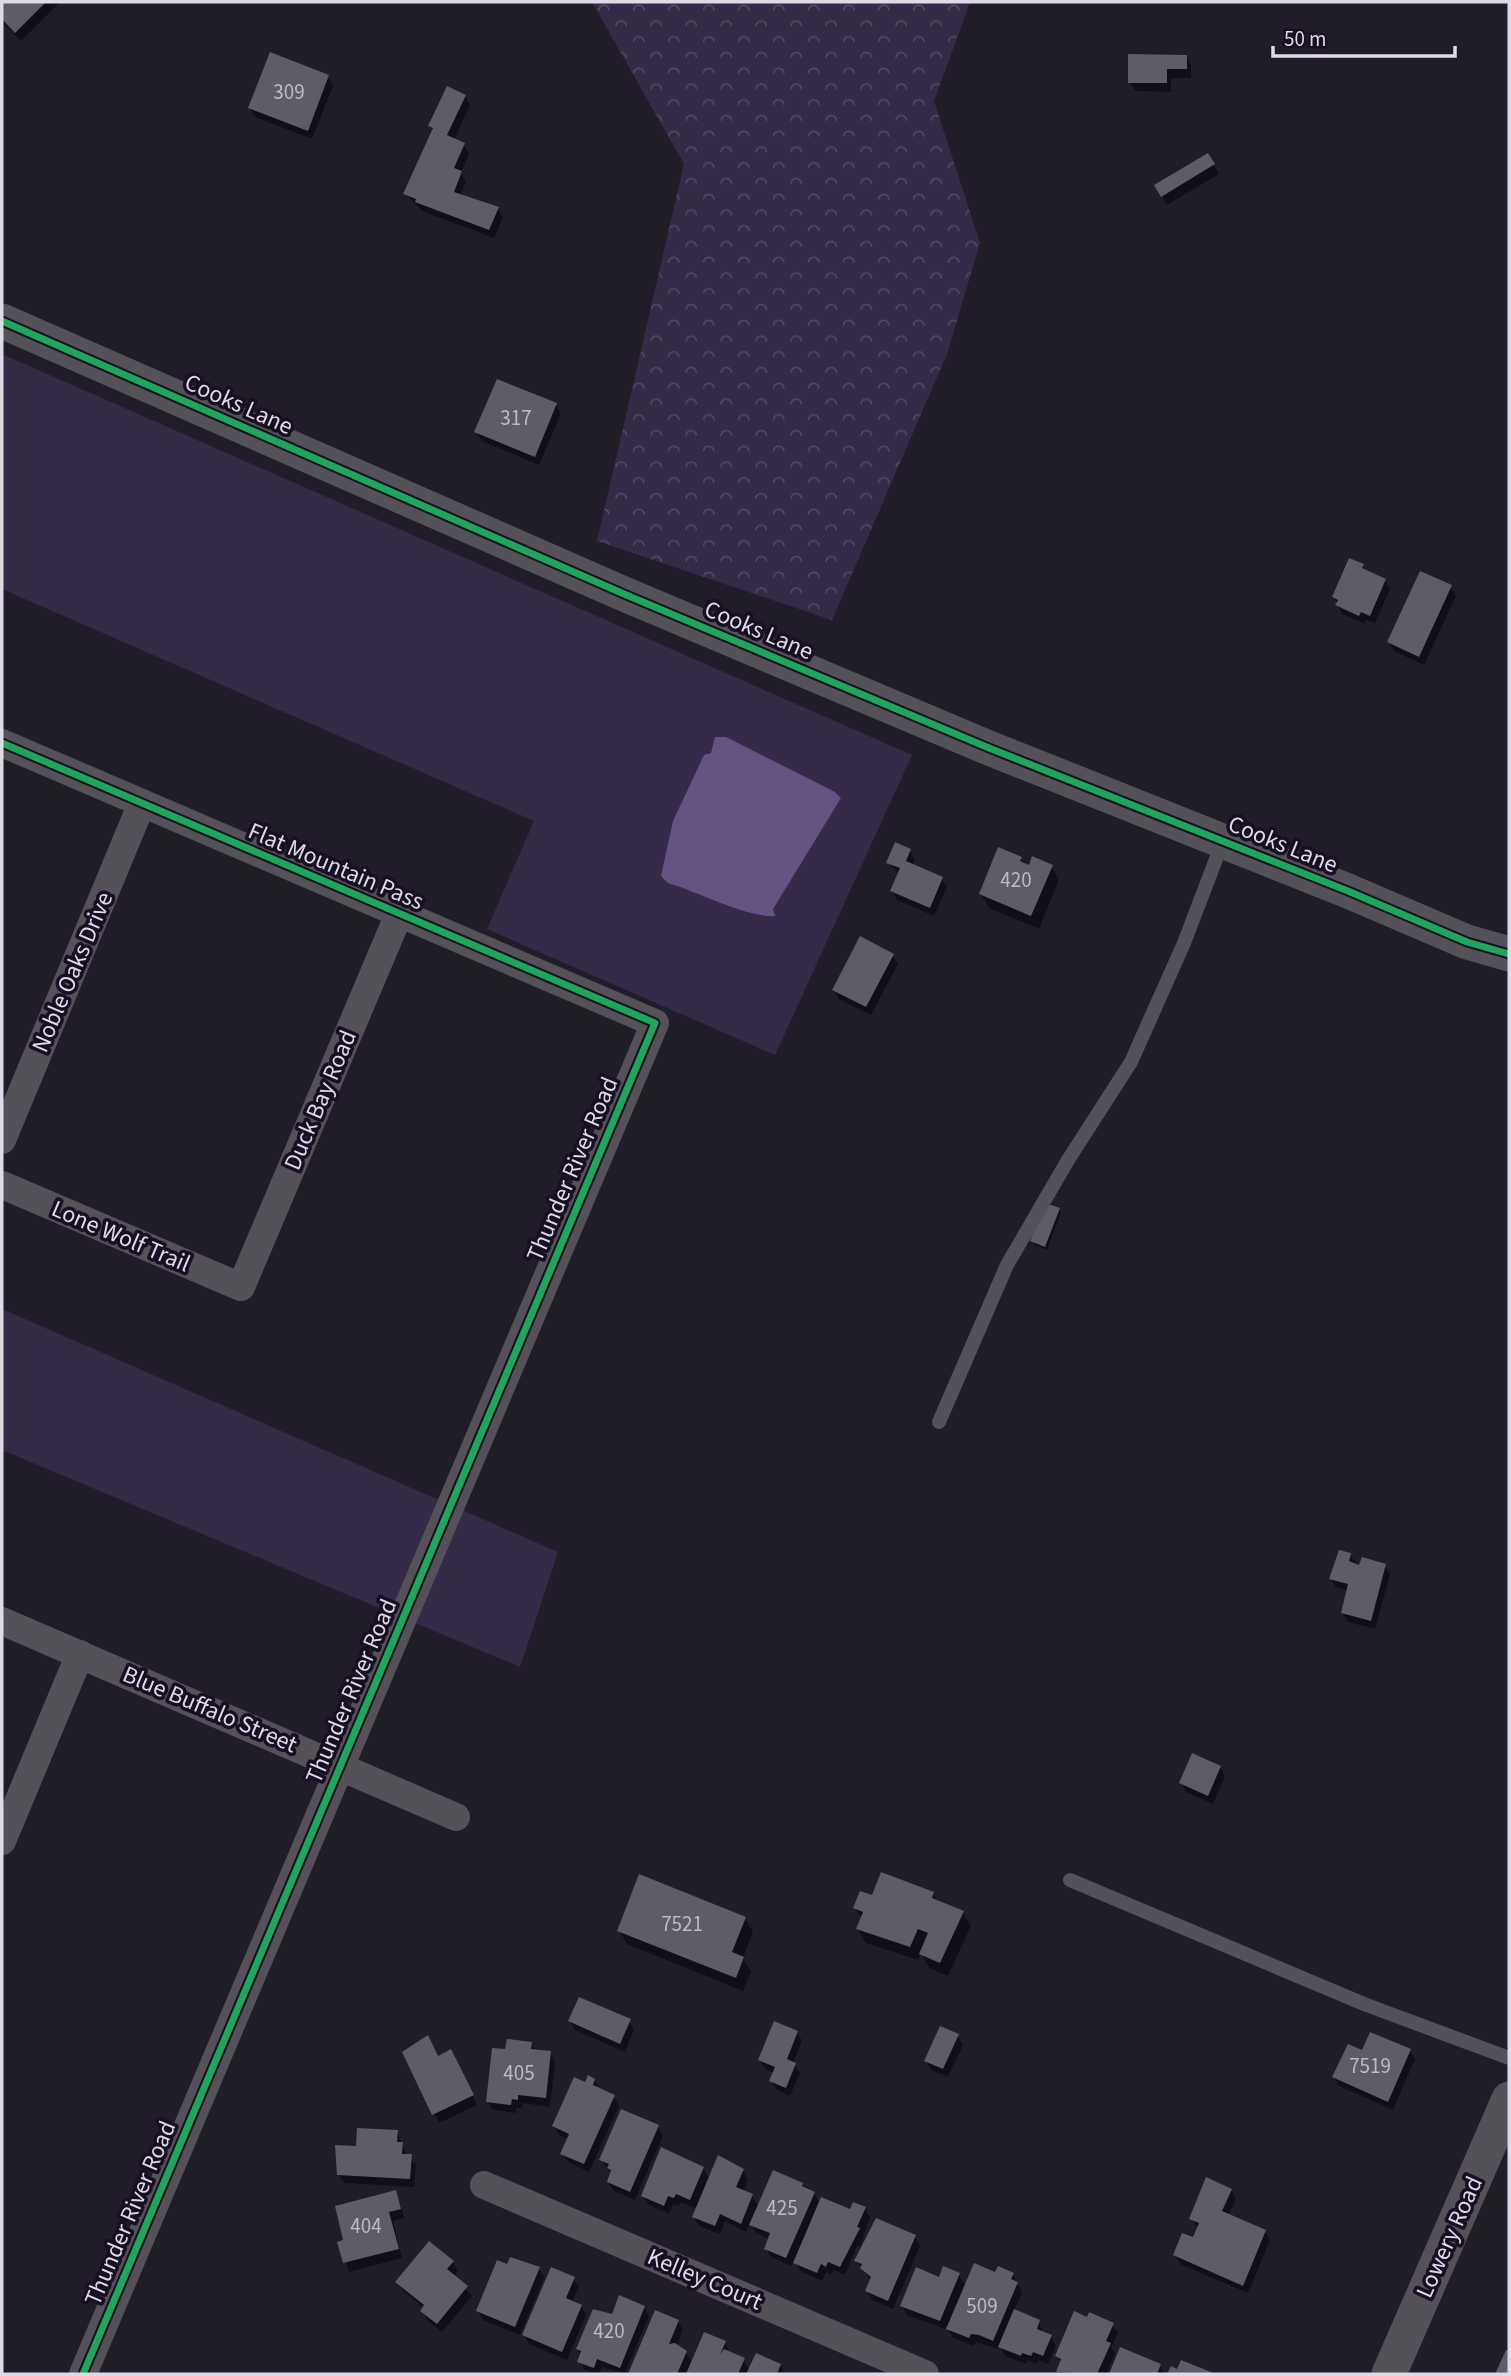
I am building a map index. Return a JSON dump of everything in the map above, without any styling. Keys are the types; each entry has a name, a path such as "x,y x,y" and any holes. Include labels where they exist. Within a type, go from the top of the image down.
{"street":[{"name":"Cooks Lane","path":"2,321 636,599 989,748 1223,841 1466,943 1509,954"},
{"name":"Flat Mountain Pass","path":"2,743 655,1023"},
{"name":"Noble Oaks Drive","path":"2,1140 142,803"},
{"name":"Duck Bay Road","path":"241,1287 399,914"},
{"name":"Thunder River Road","path":"84,2374 655,1023"},
{"name":"Lone Wolf Trail","path":"2,1185 241,1287"},
{"name":"Blue Buffalo Street","path":"2,1621 341,1765 456,1817"},
{"path":"2,1841 80,1654"},
{"name":"Lowery Road","path":"1389,2374 1509,2099"},
{"name":"Kelley Court","path":"484,2185 925,2374"}],"lane":[{"path":"939,1422 1007,1265 1062,1169 1131,1062 1184,943 1223,841"},
{"path":"1070,1880 1386,2013 1509,2058"}],"green space":[{"path":"592,2 970,2 934,101 980,243 947,354 832,620 597,541 684,164"},
{"path":"2,354 912,755 775,1055 487,929 534,821 2,589"},
{"path":"2,1309 558,1552 520,1667 2,1450"}],"shaded area":[{"path":"715,737 726,737 835,792 841,798 773,909 775,916 750,913 668,883 661,876 673,821 704,755 711,753"}],"building":[{"path":"2,2 46,2 15,33 2,19"},
{"path":"270,52 329,75 308,131 248,108"},
{"path":"1128,54 1187,55 1187,69 1167,69 1167,83 1128,83"},
{"path":"447,86 466,95 447,135 465,143 454,168 462,171 454,192 499,207 489,230 415,202 416,199 403,194 433,128 428,126"},
{"path":"1208,153 1215,164 1161,197 1154,185"},
{"path":"497,379 557,403 535,457 474,432"},
{"path":"1349,558 1364,564 1362,568 1386,579 1370,616 1361,612 1359,616 1335,605 1338,600 1332,597"},
{"path":"1420,571 1452,585 1419,657 1387,642"},
{"path":"895,842 911,849 906,861 943,877 930,908 890,891 900,868 886,863"},
{"path":"998,847 1022,857 1020,861 1029,865 1032,856 1053,865 1031,916 979,894"},
{"path":"860,936 894,954 866,1007 832,990"},
{"path":"1045,1203 1060,1208 1045,1247 1030,1241"},
{"path":"1339,1550 1351,1553 1349,1561 1359,1565 1362,1557 1386,1564 1371,1621 1341,1613 1348,1584 1329,1579"},
{"path":"1192,1753 1221,1766 1208,1796 1179,1783"},
{"path":"881,1872 934,1892 932,1898 964,1911 940,1963 919,1954 928,1933 918,1929 910,1947 856,1929 863,1912 853,1908 860,1891 872,1895"},
{"path":"639,1874 746,1917 732,1952 744,1957 736,1978 617,1931"},
{"path":"579,1997 631,2019 620,2044 568,2021"},
{"path":"774,2021 798,2031 787,2059 796,2063 786,2088 769,2081 775,2067 758,2060"},
{"path":"940,2026 959,2034 943,2069 924,2061"},
{"path":"1370,2032 1411,2049 1388,2102 1332,2077 1348,2044 1362,2050"},
{"path":"428,2035 438,2056 451,2049 474,2095 432,2115 402,2052"},
{"path":"507,2039 532,2042 531,2049 551,2051 546,2098 518,2095 518,2100 512,2099 511,2105 486,2102 492,2048 505,2049"},
{"path":"588,2075 595,2079 593,2085 615,2095 584,2164 560,2154 569,2134 552,2126 574,2077 585,2082"},
{"path":"621,2109 659,2125 630,2192 607,2182 611,2170 607,2168 609,2164 599,2160"},
{"path":"357,2128 398,2130 397,2142 403,2142 402,2154 412,2154 410,2179 337,2175 335,2145 356,2146"},
{"path":"661,2147 704,2167 690,2200 676,2194 674,2198 668,2196 664,2206 641,2196"},
{"path":"718,2155 744,2169 736,2187 753,2194 741,2224 720,2214 715,2226 692,2217"},
{"path":"773,2170 803,2183 802,2186 815,2192 786,2258 764,2249 770,2233 749,2225"},
{"path":"1206,2177 1232,2189 1222,2211 1266,2230 1243,2286 1173,2255 1182,2233 1193,2237 1199,2223 1189,2219"},
{"path":"396,2190 401,2209 389,2212 399,2249 343,2263 337,2242 343,2240 335,2206"},
{"path":"821,2197 850,2209 853,2202 866,2207 857,2227 860,2228 840,2267 828,2262 826,2267 821,2264 817,2273 793,2263"},
{"path":"876,2218 916,2235 888,2301 865,2291 871,2277 860,2268 862,2264 854,2261"},
{"path":"429,2241 454,2261 447,2269 468,2286 437,2324 420,2311 424,2305 395,2282"},
{"path":"510,2257 540,2267 515,2327 476,2311 497,2260 507,2264"},
{"path":"974,2263 995,2272 998,2266 1014,2273 1011,2279 1018,2282 993,2341 971,2334 969,2338 946,2329"},
{"path":"943,2266 960,2273 940,2321 900,2306 916,2267 939,2277"},
{"path":"551,2267 575,2277 566,2298 582,2305 562,2352 522,2335"},
{"path":"619,2295 645,2306 620,2368 597,2359 594,2368 577,2362 581,2351 576,2349 593,2309 612,2314"},
{"path":"1014,2309 1040,2320 1037,2329 1052,2335 1043,2356 1033,2352 1031,2356 1022,2353 1021,2356 998,2347"},
{"path":"655,2310 679,2320 669,2344 675,2343 687,2351 677,2374 628,2374"},
{"path":"1074,2311 1087,2317 1089,2312 1114,2323 1106,2341 1111,2343 1097,2374 1056,2372 1061,2359 1055,2356"},
{"path":"704,2332 726,2341 720,2355 724,2349 745,2358 738,2374 686,2374"},
{"path":"1120,2347 1161,2364 1157,2374 1109,2374"},
{"path":"1506,2350 1509,2351 1509,2374 1495,2374"},
{"path":"756,2353 781,2364 777,2374 746,2374"},
{"path":"1181,2360 1216,2374 1167,2374 1171,2366 1177,2369"}],"cycle path":[{"path":"2,321 624,594 989,748 1348,891 1467,942 1509,954"},
{"path":"2,743 655,1023 83,2374"}]}
